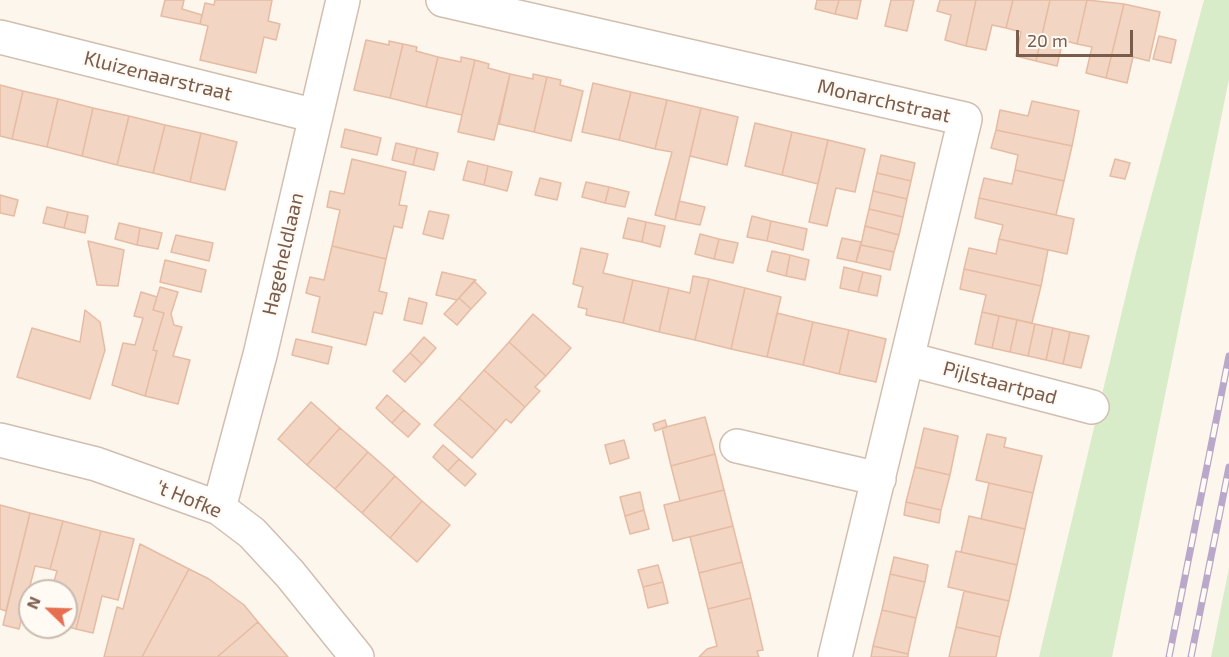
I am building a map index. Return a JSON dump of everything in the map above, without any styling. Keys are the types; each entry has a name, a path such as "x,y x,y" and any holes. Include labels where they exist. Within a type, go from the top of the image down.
{"street":[{"name":"Hageheldlaan","path":"219,508 260,356 343,0"},
{"name":"Monarchstraat","path":"443,0 965,119 835,657"},
{"name":"Kluizenaarstraat","path":"0,37 316,116"},
{"name":"Pijlstaartpad","path":"908,359 1092,407"},
{"name":"'t Hofke","path":"0,440 96,465 219,508 252,533 290,574 357,657"},
{"path":"737,446 879,479"}],"green space":[{"path":"1204,0 1229,0 1229,79 1112,657 1039,657 1135,257"},
{"path":"1229,568 1229,657 1211,657"}],"building":[{"path":"165,0 184,0 182,9 202,15 200,24 161,16"},
{"path":"215,0 272,0 268,21 280,24 276,40 264,37 256,73 200,60 208,26 200,24 205,3 214,5"},
{"path":"817,0 839,0 835,14 815,9"},
{"path":"839,0 861,0 857,19 835,14"},
{"path":"891,0 914,0 907,31 885,26"},
{"path":"940,0 976,0 966,46 945,40 951,15 937,11"},
{"path":"976,0 1013,0 1006,28 992,25 986,50 966,46"},
{"path":"1013,0 1050,0 1036,61 1016,56 1021,32 1006,28"},
{"path":"1050,0 1087,0 1077,44 1063,40 1057,66 1036,61"},
{"path":"1087,0 1124,4 1106,78 1086,73 1092,47 1077,44"},
{"path":"1124,4 1160,12 1149,61 1133,57 1127,83 1106,78"},
{"path":"1159,36 1176,40 1171,63 1153,59"},
{"path":"366,40 389,45 389,41 403,44 390,98 354,90"},
{"path":"403,44 417,47 416,51 438,57 426,107 390,98"},
{"path":"438,57 461,62 461,57 475,60 462,115 426,107"},
{"path":"475,60 489,64 488,68 510,74 494,140 458,132"},
{"path":"510,74 533,79 533,74 547,77 534,132 499,124"},
{"path":"547,77 561,80 560,85 583,91 571,141 534,132"},
{"path":"593,83 631,92 619,140 582,132"},
{"path":"0,85 23,91 12,139 0,136"},
{"path":"23,91 58,99 47,147 12,139"},
{"path":"631,92 667,100 655,149 619,140"},
{"path":"58,99 93,108 82,156 47,147"},
{"path":"667,100 701,108 675,220 655,215 672,152 655,149"},
{"path":"1032,101 1079,111 1072,146 996,130 1000,110 1028,116"},
{"path":"93,108 129,116 117,165 82,156"},
{"path":"701,108 738,117 727,165 690,156"},
{"path":"129,116 165,125 153,173 117,165"},
{"path":"755,123 792,132 782,175 745,166"},
{"path":"165,125 201,133 190,182 153,173"},
{"path":"345,129 381,138 377,155 341,147"},
{"path":"996,130 1072,146 1064,181 1015,170 1018,155 991,148"},
{"path":"792,132 828,140 818,184 782,175"},
{"path":"201,133 237,142 225,190 190,182"},
{"path":"828,140 865,149 855,192 836,188 827,226 809,222"},
{"path":"396,143 417,148 413,165 392,160"},
{"path":"417,148 438,153 434,170 413,165"},
{"path":"881,155 915,163 911,181 877,173"},
{"path":"352,159 406,172 399,205 407,206 402,228 394,226 386,259 332,246 340,210 327,207 330,191 344,194"},
{"path":"1115,159 1130,163 1125,179 1110,176"},
{"path":"468,161 488,166 484,185 463,180"},
{"path":"488,166 512,172 507,191 484,185"},
{"path":"1015,170 1064,181 1056,215 979,198 984,178 1012,184"},
{"path":"877,173 911,181 907,199 873,191"},
{"path":"540,178 561,183 557,200 535,195"},
{"path":"586,182 609,187 605,203 582,197"},
{"path":"609,187 629,192 625,207 605,203"},
{"path":"873,191 907,199 903,217 869,209"},
{"path":"0,195 18,200 14,216 0,213"},
{"path":"979,198 1074,219 1067,254 999,239 1003,225 975,218"},
{"path":"679,201 705,207 700,225 675,220"},
{"path":"47,207 68,212 64,228 43,223"},
{"path":"869,209 903,217 899,235 865,226"},
{"path":"429,211 449,215 443,239 423,234"},
{"path":"68,212 88,216 85,233 64,228"},
{"path":"752,216 771,221 767,241 747,237"},
{"path":"628,218 646,222 642,242 623,238"},
{"path":"771,221 807,229 803,250 767,241"},
{"path":"646,222 665,226 660,247 642,242"},
{"path":"119,223 140,228 137,245 115,239"},
{"path":"865,226 899,235 894,252 861,245"},
{"path":"140,228 162,233 158,249 137,245"},
{"path":"700,234 719,239 714,259 695,254"},
{"path":"176,235 213,243 209,261 171,252"},
{"path":"842,238 861,242 856,262 837,258"},
{"path":"719,239 738,243 733,263 714,259"},
{"path":"999,239 1048,250 1041,286 964,269 969,248 996,254"},
{"path":"88,241 124,250 118,286 97,285"},
{"path":"861,245 894,252 890,270 856,262"},
{"path":"332,246 386,259 379,291 387,293 382,314 374,312 366,345 312,332 320,297 306,293 310,277 324,280"},
{"path":"581,248 608,254 603,273 633,280 623,323 586,315 587,309 578,307 583,287 573,284"},
{"path":"772,251 790,255 786,276 767,271"},
{"path":"790,255 809,260 805,280 786,276"},
{"path":"165,260 206,270 201,292 160,282"},
{"path":"844,267 863,272 858,292 840,288"},
{"path":"964,269 1041,286 1032,323 982,312 986,295 960,289"},
{"path":"442,272 476,280 457,300 436,295"},
{"path":"863,272 881,276 877,296 858,292"},
{"path":"693,276 709,279 695,340 659,332 669,288 690,293"},
{"path":"709,279 745,288 731,349 695,340"},
{"path":"633,280 669,288 659,332 623,323"},
{"path":"474,281 486,293 471,309 459,298"},
{"path":"160,287 178,292 171,314 174,325 182,327 173,356 190,360 178,404 145,396 157,351 153,350 164,313 153,310"},
{"path":"745,288 781,297 767,357 731,349"},
{"path":"141,292 157,297 153,310 164,313 153,350 157,351 145,396 112,385 123,343 135,345 143,318 134,316"},
{"path":"409,298 427,303 422,324 404,320"},
{"path":"459,298 471,309 457,325 444,314"},
{"path":"85,310 100,322 105,350 90,399 17,377 32,328 80,342"},
{"path":"982,312 999,316 992,348 975,344"},
{"path":"777,313 813,322 803,365 767,357"},
{"path":"533,314 571,348 546,376 509,342"},
{"path":"999,316 1017,320 1010,352 992,348"},
{"path":"1017,320 1035,324 1028,356 1010,352"},
{"path":"813,322 849,330 839,374 803,365"},
{"path":"1035,324 1053,328 1046,360 1028,356"},
{"path":"1053,328 1070,332 1063,364 1046,360"},
{"path":"849,330 886,339 876,382 839,374"},
{"path":"1070,332 1089,336 1081,368 1063,364"},
{"path":"424,337 436,348 422,364 410,353"},
{"path":"296,339 332,347 328,364 292,355"},
{"path":"509,342 546,376 535,387 540,391 525,407 484,370"},
{"path":"410,353 422,364 405,382 393,371"},
{"path":"484,370 525,407 511,423 506,419 496,431 459,398"},
{"path":"387,395 404,410 392,423 376,408"},
{"path":"459,398 496,431 472,458 434,425"},
{"path":"311,402 340,428 307,465 278,439"},
{"path":"404,410 420,424 408,437 392,423"},
{"path":"705,417 715,454 671,466 662,428"},
{"path":"665,420 667,427 655,431 653,424"},
{"path":"340,428 368,452 335,489 307,465"},
{"path":"924,428 958,436 950,475 915,467"},
{"path":"987,434 1006,438 1004,447 1042,456 1033,493 976,480"},
{"path":"624,440 629,458 610,464 605,445"},
{"path":"443,445 459,459 448,471 433,457"},
{"path":"368,452 395,476 362,513 335,489"},
{"path":"715,454 724,490 680,501 671,466"},
{"path":"459,459 476,474 465,486 448,471"},
{"path":"915,467 950,475 941,510 906,502"},
{"path":"395,476 422,501 390,538 362,513"},
{"path":"989,483 1033,493 1025,529 981,519"},
{"path":"724,490 733,526 673,541 664,505"},
{"path":"640,492 644,510 625,516 620,497"},
{"path":"422,501 450,525 417,562 390,538"},
{"path":"906,502 941,510 939,523 904,515"},
{"path":"0,505 30,513 6,611 0,609"},
{"path":"644,510 649,529 630,534 625,516"},
{"path":"30,513 63,521 50,569 35,566 32,579 18,579 18,629 3,625"},
{"path":"969,516 1025,529 1017,565 961,552"},
{"path":"63,521 101,531 78,621 78,579 55,579 57,571 50,569"},
{"path":"733,526 742,562 699,573 690,537"},
{"path":"101,531 134,539 118,600 102,596 93,633 78,629 78,621"},
{"path":"140,544 189,569 142,657 104,657 117,607 123,609"},
{"path":"956,551 1017,565 1009,601 948,587"},
{"path":"894,557 928,565 925,582 890,574"},
{"path":"742,562 751,598 708,609 699,573"},
{"path":"658,565 663,582 643,587 638,570"},
{"path":"189,569 209,579 244,605 258,622 217,657 142,657"},
{"path":"890,574 925,582 916,618 882,610"},
{"path":"663,582 668,603 648,608 643,587"},
{"path":"964,591 1009,601 1000,637 956,627"},
{"path":"751,598 763,650 757,651 759,657 699,657 707,649 717,646 708,609"},
{"path":"882,610 916,618 908,654 873,646"},
{"path":"258,622 288,657 217,657"},
{"path":"956,627 1000,637 996,657 949,657"},
{"path":"873,646 908,654 908,657 871,657"}],"railway":[{"path":"1169,657 1229,356"},
{"path":"1191,657 1229,467"}]}
